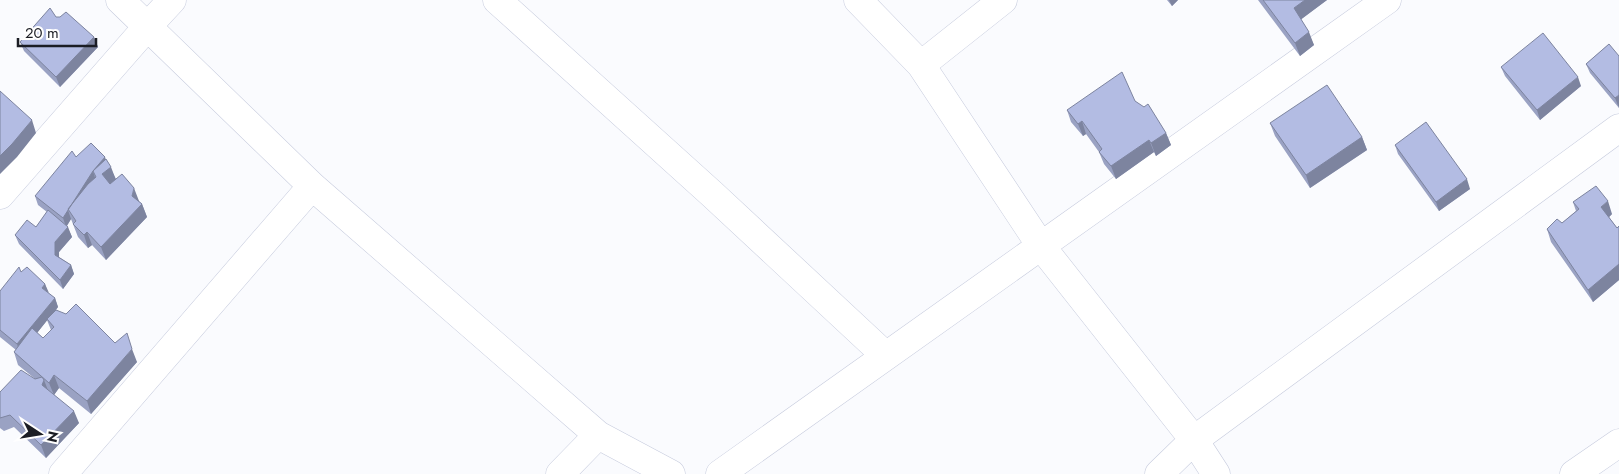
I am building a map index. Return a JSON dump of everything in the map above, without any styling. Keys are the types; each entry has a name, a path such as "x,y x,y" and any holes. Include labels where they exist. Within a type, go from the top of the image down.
{"street":[{"path":"120,0 312,186 598,435 670,474"},
{"path":"0,195 172,0"},
{"path":"497,0 712,194 886,356"},
{"path":"858,0 920,65 1041,246 1194,440 1216,474"},
{"path":"920,65 1003,0"},
{"path":"720,474 1387,0"},
{"path":"1159,474 1194,440 1619,128"},
{"path":"63,474 312,186"},
{"path":"560,474 598,435"},
{"path":"1574,474 1619,443"}],"building":[{"path":"1263,0 1305,0 1294,8 1309,32 1295,43"},
{"path":"50,8 56,17 60,17 66,12 94,37 56,77 20,42"},
{"path":"1543,33 1578,77 1537,110 1501,67"},
{"path":"1609,44 1619,56 1619,95 1615,98 1586,64"},
{"path":"1122,72 1135,101 1144,107 1148,104 1166,133 1151,143 1149,140 1111,166 1099,152 1102,149 1082,121 1078,124 1067,110"},
{"path":"1327,85 1362,137 1306,175 1270,123"},
{"path":"0,91 32,120 0,156"},
{"path":"1426,122 1467,179 1436,202 1395,145"},
{"path":"91,143 105,157 93,171 63,218 35,196 72,151 76,157"},
{"path":"106,159 111,167 102,174 110,184 122,174 134,188 132,196 142,204 101,247 87,232 84,235 73,224 76,221 68,209 96,177 93,171"},
{"path":"1596,186 1608,201 1601,207 1617,228 1619,226 1619,264 1588,290 1547,229 1557,219 1562,223 1579,209 1573,202"},
{"path":"48,210 68,227 55,242 55,255 71,265 60,280 15,235 27,220 36,227"},
{"path":"19,267 21,272 27,267 45,284 42,288 55,298 17,344 0,330 0,291"},
{"path":"76,304 115,343 127,333 132,349 87,401 54,375 49,383 14,352 32,328 43,338 54,327 47,319 56,310 66,314"},
{"path":"21,370 35,379 42,377 44,380 42,385 74,411 41,445 10,415 0,418 0,392"}]}
